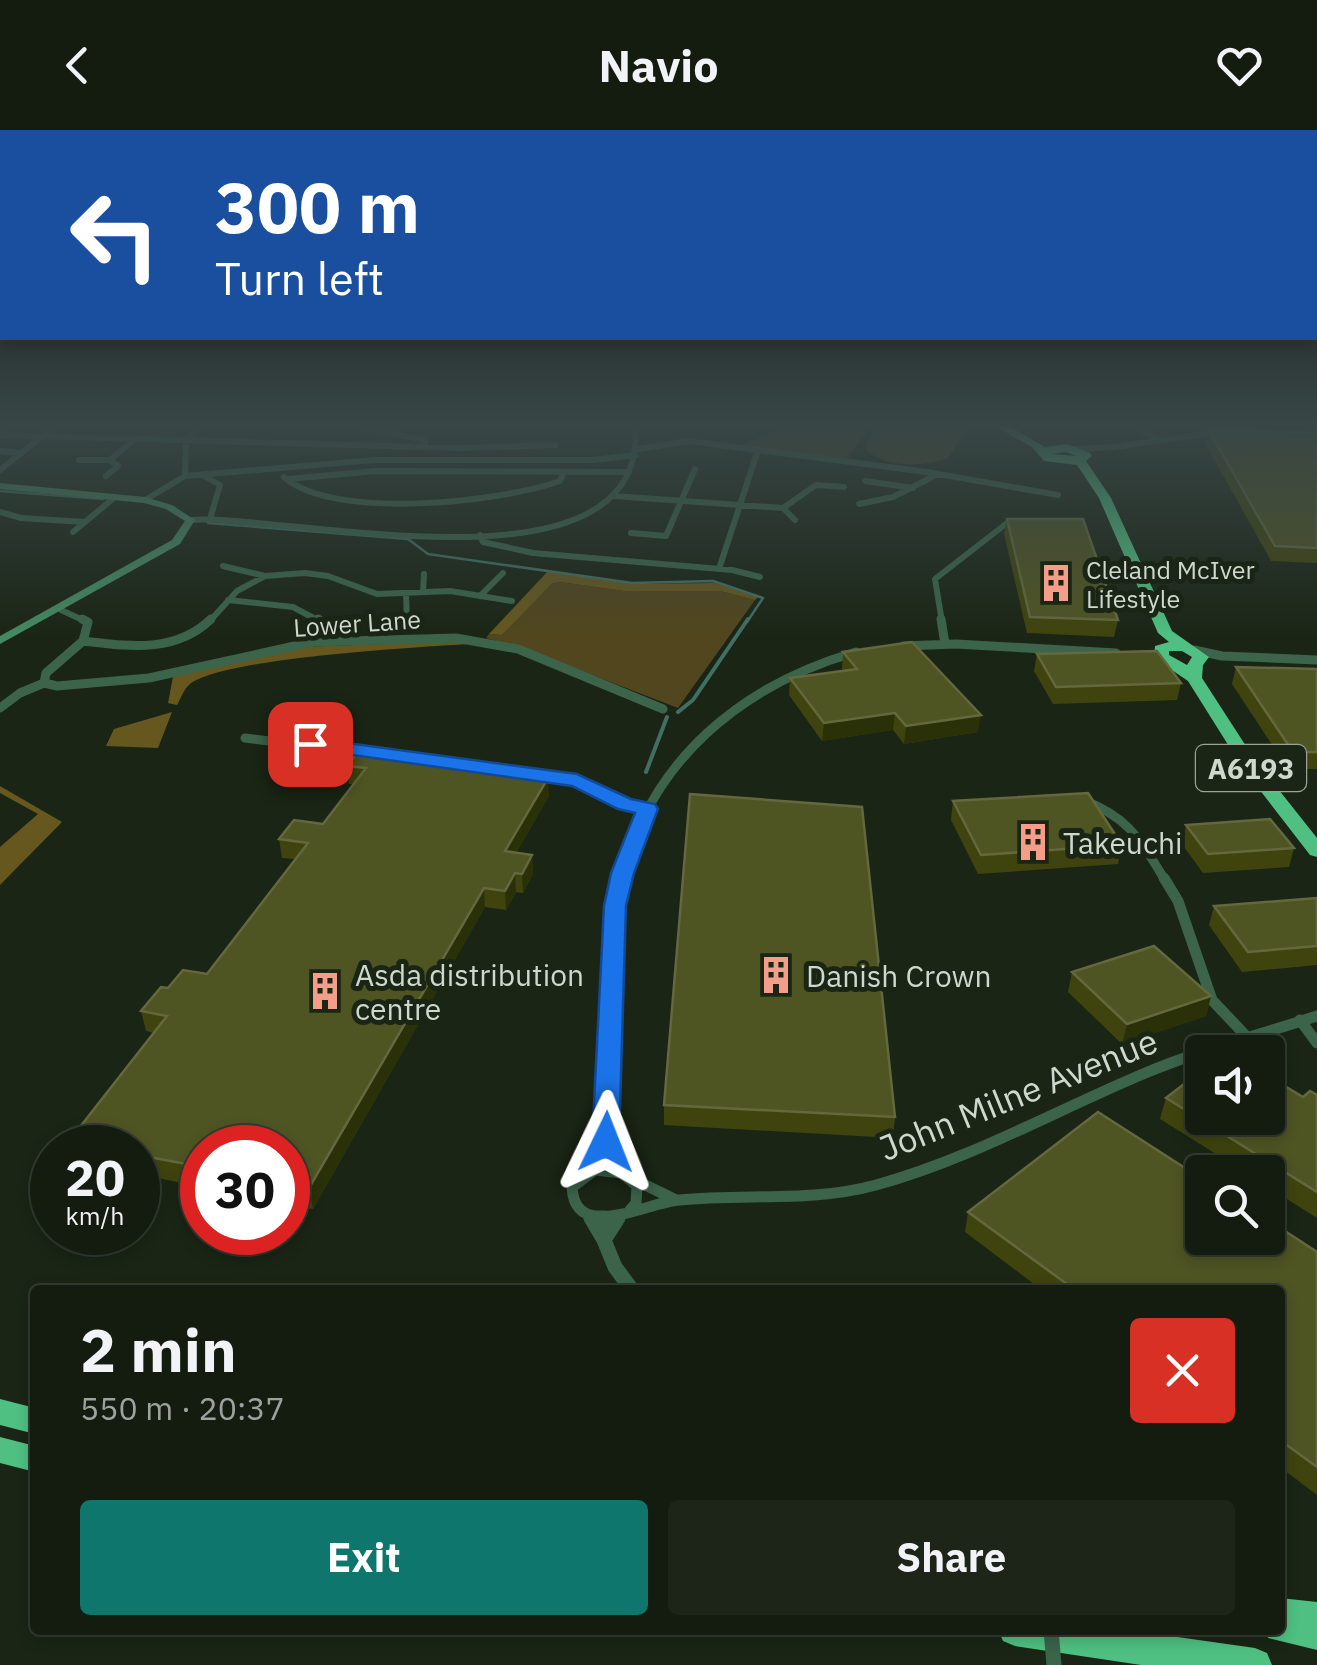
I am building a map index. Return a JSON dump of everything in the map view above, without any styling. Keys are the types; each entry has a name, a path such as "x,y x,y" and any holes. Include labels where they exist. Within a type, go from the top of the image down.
{"highway":[{"path":"1099,495 1158,652"},
{"path":"1158,652 1194,660"},
{"path":"1158,652 1194,660"},
{"name":"A6193","path":"1194,660 1248,763 1317,851"},
{"path":"0,1412 30,1419"},
{"path":"0,1450 30,1457"},
{"path":"1285,1615 1317,1618"},
{"path":"1285,1629 1317,1634"},
{"path":"1049,1635 1255,1665"}],"main road":[{"path":"0,641 176,542 190,520 169,507 145,500 90,495"}],"street":[{"path":"145,500 154,495"},
{"path":"210,520 217,495"},
{"path":"319,495 488,499 510,495"},
{"path":"631,534 666,536 683,495"},
{"path":"718,570 741,495"},
{"path":"783,508 801,495"},
{"path":"859,504 900,495"},
{"path":"190,520 370,533 480,535 531,531 580,516 614,496 783,508 796,520"},
{"path":"73,532 115,497"},
{"path":"0,512 21,518 85,522"},
{"path":"945,644 936,578 1006,523"},
{"path":"480,535 483,542 492,546 533,553 760,577"},
{"path":"223,566 265,576 328,576 377,594 423,592 512,601"},
{"path":"423,592 424,574"},
{"path":"480,596 503,574"},
{"path":"83,641 143,648 161,646 206,624 228,600 265,576"},
{"path":"406,593 406,623"},
{"path":"228,600 277,604 308,614 326,625 325,636"},
{"path":"0,708 20,693 44,683 43,677 83,641 88,622 61,610"},
{"name":"Lower Lane","path":"44,683 58,686 149,678 313,642 470,638 518,649 658,709"},
{"path":"890,647 945,644 1158,652"},
{"path":"628,1285 615,1267 591,1217 579,1210 571,1196 577,1180 587,1172 606,1142 615,906 622,873 647,809 694,746 750,698 801,668 866,650"},
{"path":"1194,660 1222,656 1317,660"},
{"path":"246,738 577,780 625,804 647,809"},
{"path":"1084,800 1112,810 1134,830 1178,902 1212,1000 1246,1035"},
{"name":"John Milne Avenue","path":"1250,1035 1317,1016"},
{"path":"1300,1020 1317,1044"},
{"name":"John Milne Avenue","path":"624,1213 677,1200 792,1199 872,1186 952,1158 1123,1081 1185,1058"},
{"path":"604,1240 638,1194 606,1142"},
{"path":"587,1172 604,1168 626,1175"},
{"name":"John Milne Avenue","path":"626,1175 677,1200"},
{"path":"591,1217 624,1213"},
{"path":"1051,1635 1054,1665"}],"shaded area":[{"path":"548,571 633,584 715,583 758,597 755,600 720,591 624,591 560,582 553,583 502,635 489,634"},
{"path":"553,583 624,591 720,591 755,600 678,708 486,638 489,634 502,635"},
{"path":"469,641 239,668 189,685 177,705 168,703 173,677 298,647"},
{"path":"172,712 158,748 106,746 114,729"},
{"path":"0,786 62,822 0,885 0,847 38,814 0,793"}],"building":[{"path":"1246,495 1317,495 1317,548 1275,546"},
{"name":"Cleland McIver Lifestyle","path":"1007,519 1083,519 1118,620 1030,617"},
{"path":"912,642 981,715 906,726 895,713 824,723 790,678 857,669 843,652"},
{"path":"1157,651 1181,683 1056,687 1037,654"},
{"path":"1236,667 1317,669 1317,752 1293,752"},
{"name":"Asda distribution centre","path":"357,753 548,778 505,851 532,855 522,874 515,873 505,891 484,888 310,1186 310,1125 180,1125 180,1163 160,1159 160,1125 82,1125 167,1016 141,1011 161,987 168,988 183,970 207,974 308,843 279,839 294,820 323,824 366,768 347,766"},
{"path":"1088,793 1122,845 981,855 953,801"},
{"name":"Danish Crown","path":"690,794 862,807 895,1117 664,1105"},
{"path":"1270,819 1294,848 1208,854 1186,825"},
{"path":"1317,898 1317,946 1248,952 1214,906"},
{"path":"1154,946 1211,996 1127,1024 1072,972"},
{"path":"1185,1083 1185,1110 1166,1098"},
{"path":"1285,1086 1303,1097 1310,1091 1317,1095 1317,1192 1285,1172 1285,1155 1258,1155 1225,1135 1285,1135"},
{"path":"1098,1112 1185,1168 1185,1255 1285,1255 1285,1231 1317,1252 1317,1467 1285,1444 1285,1285 1068,1285 968,1212"}],"waterway":[{"path":"47,495 103,499"},
{"path":"208,523 408,539 428,554 632,583 713,581 763,598 747,622"},
{"path":"678,712 693,700 748,619"},
{"path":"646,772 667,717"}],"place":[{"name":"Cleland McIver Lifestyle","path":"1056,583"},
{"name":"Takeuchi","path":"1033,842"},
{"name":"Danish Crown","path":"776,975"},
{"name":"Asda distribution centre","path":"325,991"}],"route":[{"path":"310,744 577,780 625,804 647,809 622,873 615,906 606,1142"}]}
